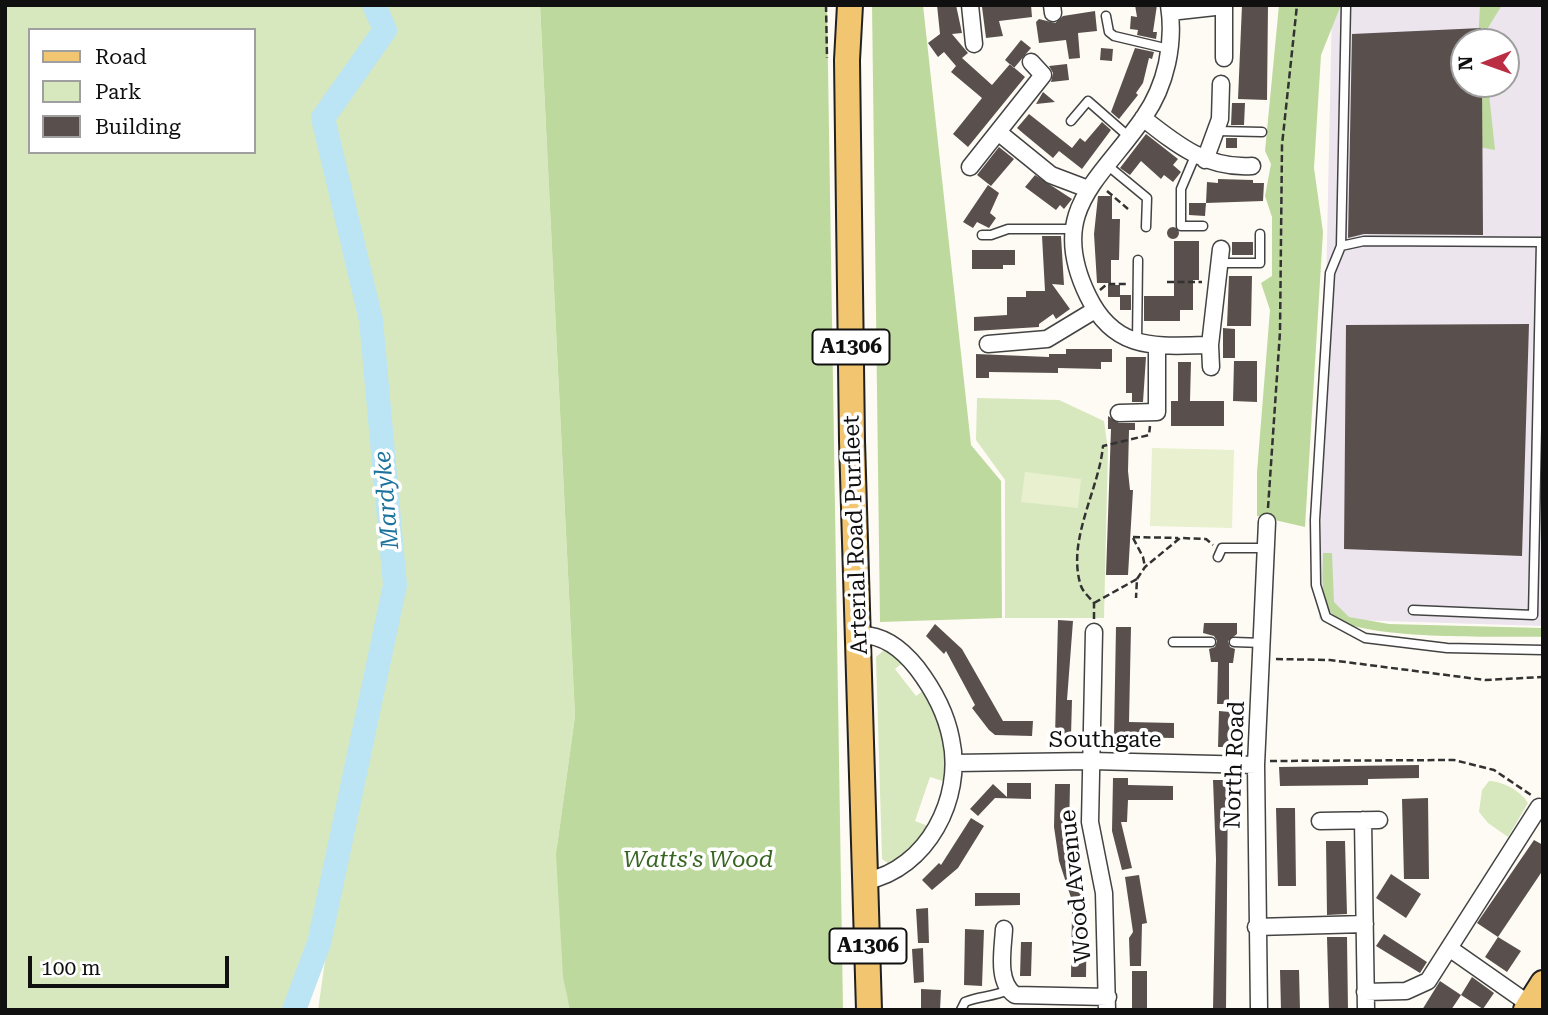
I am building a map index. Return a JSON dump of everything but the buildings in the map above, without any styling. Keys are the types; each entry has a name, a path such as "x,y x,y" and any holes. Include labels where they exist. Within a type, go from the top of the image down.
{"main road":[{"name":"Arterial Road Purfleet","path":"844,6 852,441 869,1010"}],"street":[{"path":"970,5 974,44"},
{"path":"1210,345 1157,346 1137,343 1113,331 1093,305 1075,254 1073,229 1090,185 1143,118 1161,84 1169,49 1170,9 1224,6 1224,58"},
{"path":"970,167 1043,75 1031,62"},
{"path":"1200,158 1217,131 1221,84"},
{"path":"1143,118 1200,158 1237,167 1252,166"},
{"path":"998,132 1051,174 1090,185"},
{"path":"1211,366 1210,345 1221,256"},
{"path":"988,344 1047,339 1093,305"},
{"path":"1119,413 1157,412 1157,346"},
{"name":"North Road","path":"1259,1010 1256,763 1268,522"},
{"name":"Wood Avenue","path":"1094,632 1090,822 1104,893 1107,1003"},
{"path":"859,635 872,634 886,640 902,651 926,680 947,721 954,763 950,794 929,839 896,871 866,881"},
{"name":"Southgate","path":"954,763 1256,763"},
{"path":"1366,992 1406,991 1428,981 1537,812"},
{"path":"1320,821 1371,820 1364,924 1366,1010"},
{"path":"1256,927 1364,924"},
{"path":"1004,929 1003,976 1008,990 1015,995 1107,1003"},
{"path":"1449,948 1533,999"}],"lane":[{"path":"1346,5 1341,246 1330,273 1315,520 1316,585 1326,617 1365,638 1447,648 1543,650"},
{"path":"1106,16 1109,32 1114,36 1169,49"},
{"path":"1071,121 1088,101 1128,136"},
{"path":"1217,131 1262,132"},
{"path":"1200,158 1181,189 1181,226 1203,226"},
{"path":"1105,163 1147,198 1146,227"},
{"path":"982,235 1008,229 1073,229"},
{"path":"1221,256 1261,263 1260,234"},
{"path":"1341,246 1364,241 1542,242 1538,615 1413,610"},
{"path":"1137,343 1138,260"},
{"path":"1218,554 1266,548"},
{"path":"1173,642 1212,642"},
{"path":"1234,642 1262,651"},
{"path":"961,1010 965,1002 977,996 997,995 1008,990"}],"path":[{"path":"1268,522 1280,332 1282,145 1297,5"},
{"path":"1090,185 1113,194 1128,209"},
{"path":"1167,282 1217,282"},
{"path":"1093,305 1107,284 1128,284"},
{"path":"1094,632 1094,603 1081,588 1078,552 1101,466 1103,446 1149,435 1150,412"},
{"path":"1145,567 1143,556 1133,537 1206,540 1218,554"},
{"path":"1094,603 1137,579 1145,567 1180,538"},
{"path":"1136,598 1137,579"},
{"path":"1262,651 1485,680 1543,677"},
{"path":"1256,763 1454,760 1494,771 1537,812"}],"shaded area":[{"path":"1332,5 1543,5 1543,626 1319,619"}],"green space":[{"path":"5,5 540,5 575,716 557,847 843,1010 318,1010 331,919 314,921 284,1010 5,1010"},
{"name":"Watts's Wood","path":"540,5 827,5 843,1010 570,1010 563,977 556,854 575,716"},
{"path":"872,5 923,5 971,445 1001,481 1002,618 880,622"},
{"path":"1279,5 1341,5 1321,55 1314,168 1323,232 1305,527 1257,516 1257,472 1270,310 1261,283 1272,276 1272,217 1265,196 1271,164 1265,151"},
{"path":"1480,5 1502,5 1488,28 1479,28"},
{"path":"1475,98 1489,98 1495,150 1473,146"},
{"path":"977,398 1059,400 1104,421 1108,450 1104,618 1005,618 1005,480 976,440"},
{"path":"1152,448 1234,450 1232,528 1150,526"},
{"path":"1025,472 1081,479 1078,508 1021,502"},
{"path":"1323,553 1332,553 1334,602 1349,617 1389,624 1543,628 1543,637 1432,636 1371,630 1348,624 1334,616 1326,602"},
{"path":"884,650 891,651 904,662 895,669 916,696 928,687 945,723 946,782 930,777 915,821 928,826 901,859 889,864 882,859 876,657"},
{"path":"1489,781 1511,787 1528,803 1508,837 1488,823 1479,812 1482,790"}],"waterway":[{"name":"Mardyke","path":"294,1010 319,943 395,585 371,320 323,118 385,30 374,5"}]}
